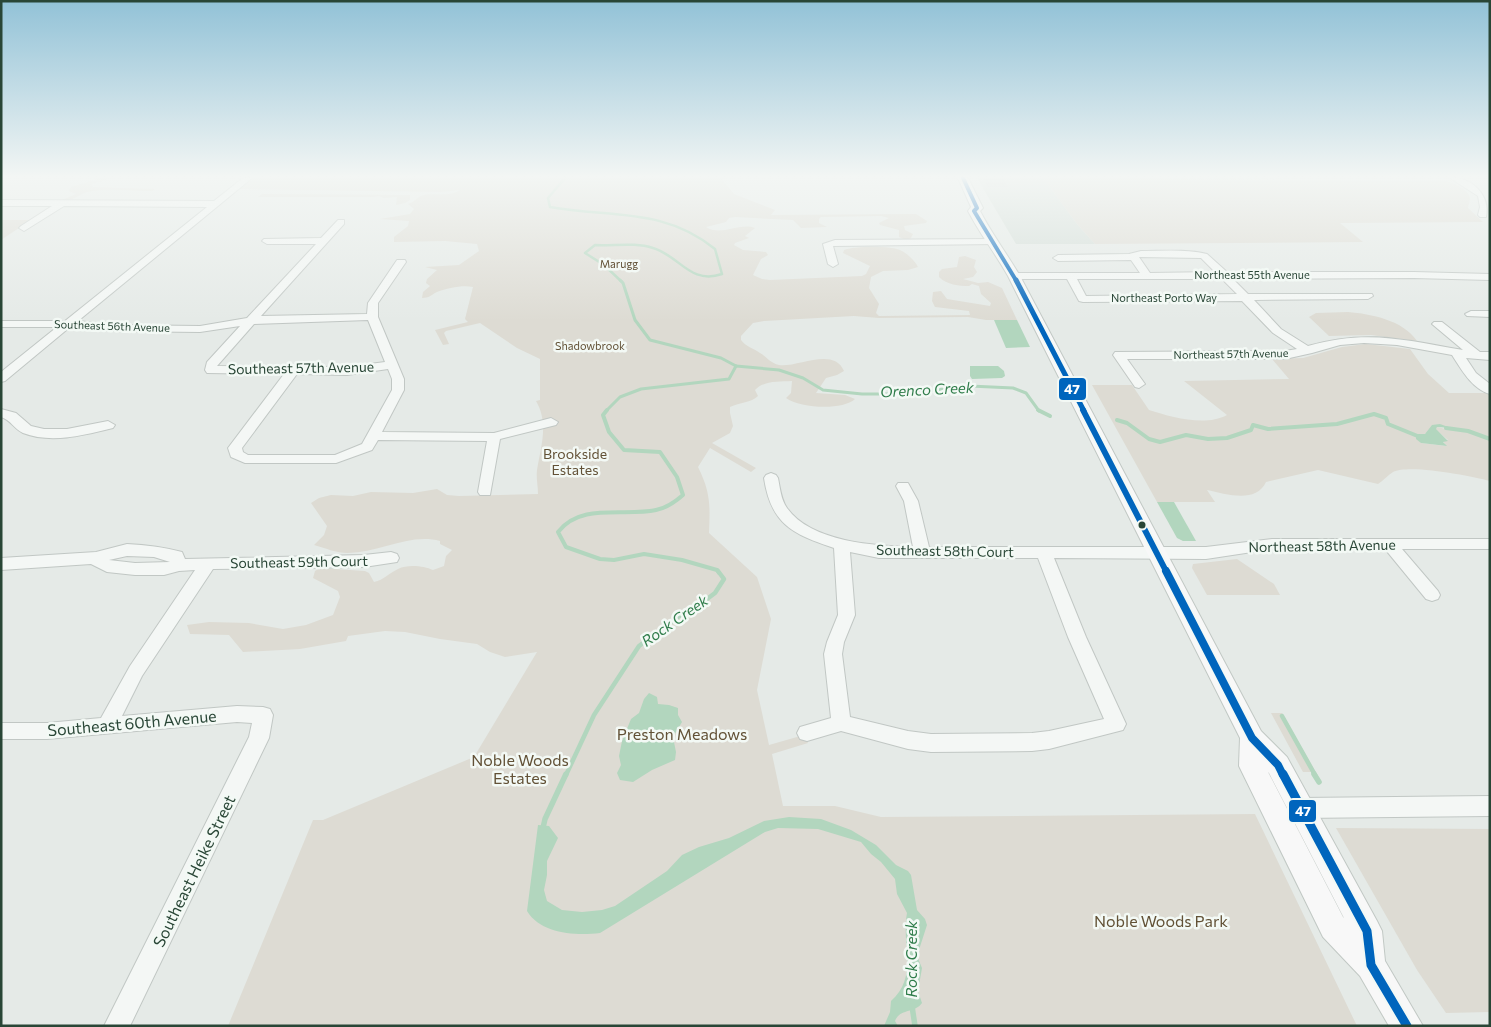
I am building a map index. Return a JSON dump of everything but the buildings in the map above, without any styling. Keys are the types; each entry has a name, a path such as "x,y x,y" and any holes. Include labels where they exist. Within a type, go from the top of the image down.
{"main road":[{"path":"981,226 988,238 994,242 1014,276 1252,738 1278,765 1367,931 1371,965"},
{"path":"1252,738 1252,766 1334,927 1371,965 1407,1026"}],"street":[{"path":"1,378 187,226"},
{"path":"253,321 266,303 337,226"},
{"path":"267,241 322,241"},
{"path":"833,264 828,244 850,242 994,242"},
{"path":"1058,258 1132,257 1135,254 1195,254 1204,256 1277,331 1308,351"},
{"path":"1132,257 1148,275"},
{"path":"292,371 235,448 236,454 245,459 336,459 367,447 398,390 398,379 372,317 373,303 401,262"},
{"name":"Northeast 55th Avenue","path":"1014,276 1343,275 1487,279"},
{"name":"Northeast Porto Way","path":"1070,276 1084,299 1245,297 1372,300 1343,275"},
{"path":"1471,314 1490,314"},
{"name":"Southeast 56th Avenue","path":"1,324 68,324 112,328 200,328 253,321 372,317"},
{"name":"Southeast 57th Avenue","path":"253,321 211,365 211,370 347,370 391,365"},
{"path":"1438,324 1484,356"},
{"name":"Northeast 57th Avenue","path":"1139,384 1119,354 1285,354 1308,351 1338,341 1362,340 1484,356"},
{"path":"1458,353 1471,375 1490,390"},
{"path":"1,413 10,414 18,419 24,428 33,432 77,432 108,425"},
{"path":"373,436 494,437 551,422"},
{"path":"485,492 494,437"},
{"name":"Southeast 58th Court","path":"771,478 774,497 781,512 794,524 842,546 879,552 1155,552"},
{"path":"903,486 911,502 922,552"},
{"name":"Northeast 58th Avenue","path":"1155,552 1217,552 1272,544 1490,544"},
{"path":"1389,544 1432,595"},
{"path":"841,723 834,645 844,626 848,612 841,558 842,546"},
{"path":"807,734 841,723 908,740 931,743 1032,742 1049,740 1116,724 1077,637 1044,552"},
{"name":"Southeast 59th Court","path":"1,564 96,558 98,562 107,566 135,569 164,569 179,565 243,562 364,561 391,558"},
{"path":"108,724 136,671 208,564"},
{"name":"Southeast 60th Avenue","path":"1,731 46,731 237,714 263,715"},
{"name":"Southeast Heike Street","path":"117,1026 259,738 263,715"},
{"path":"1300,808 1490,806"}],"shaded area":[{"path":"1005,226 1079,226 1095,244 1016,244"}],"green space":[{"path":"1,226 22,226 1,240"},
{"path":"408,226 710,226 706,227 718,231 749,227 755,228 745,236 749,238 734,245 743,250 766,252 768,255 761,259 753,275 770,280 862,276 866,274 870,266 843,253 844,250 873,247 897,249 907,254 918,267 908,270 883,271 871,277 869,288 879,304 876,313 879,316 970,315 969,311 935,307 932,301 933,292 941,291 947,299 990,306 991,303 981,294 979,286 972,284 961,286 946,282 939,277 939,272 942,269 957,267 959,257 965,256 976,260 974,267 977,272 973,277 963,279 978,283 988,282 1002,288 1017,320 986,320 968,317 879,318 854,316 764,321 753,323 741,336 741,340 745,344 779,365 824,359 832,360 839,364 844,371 826,378 816,393 845,395 855,399 849,403 831,407 811,406 786,398 791,393 792,381 772,382 763,385 755,390 758,396 755,398 730,407 733,426 730,433 712,443 756,468 751,472 710,448 698,467 709,500 709,533 757,577 771,619 757,690 769,745 804,735 808,743 772,754 783,806 835,806 881,817 1255,814 1357,1026 228,1026 313,820 323,820 474,757 537,652 505,657 490,652 477,644 405,632 385,631 348,636 346,641 300,649 243,652 229,635 190,634 187,625 209,622 249,623 283,629 306,625 333,615 340,597 338,591 313,578 315,571 320,568 365,571 369,573 374,582 406,566 425,567 433,570 444,566 446,556 452,550 440,544 440,541 428,539 405,541 371,550 348,553 314,545 324,535 327,526 311,503 319,498 331,495 353,496 371,492 413,493 437,489 447,495 459,496 538,494 537,473 543,435 542,418 536,401 540,400 540,359 517,348 480,323 446,331 444,333 449,344 443,345 435,330 468,322 465,319 473,287 450,288 422,298 423,292 430,286 426,283 427,279 437,270 425,267 459,265 479,251 477,244 445,241 394,242 394,237"},
{"path":"799,226 827,227 801,228"},
{"path":"884,226 905,226 905,230 913,234 911,238 906,240 899,237 899,230"},
{"path":"1079,226 1344,226 1363,242 1095,244"},
{"path":"1348,312 1386,319 1404,328 1417,341 1371,335 1329,336 1309,317 1316,313"},
{"path":"1366,344 1410,349 1428,374 1449,393 1486,393 1490,395 1490,481 1469,476 1413,469 1393,472 1378,484 1318,470 1266,482 1261,489 1248,495 1231,495 1207,490 1215,502 1157,502 1092,385 1132,385 1149,410 1188,420 1218,419 1227,415 1184,381 1289,379 1272,359 1303,358 1342,347","holes":["1440,424 1446,429 1437,427 1435,429 1448,440 1443,441 1446,446 1421,443 1416,434 1425,434"]},
{"path":"1237,559 1274,584 1280,595 1207,595 1192,568 1193,564"},
{"path":"1271,713 1282,713 1322,783 1318,783 1312,772 1303,772"},
{"path":"1336,828 1490,829 1490,1012 1446,1013 1417,970"}],"water":[{"path":"994,320 1017,320 1030,347 1006,348"},
{"path":"970,366 998,366 1004,371 1005,376 1002,378 972,379 970,376"},
{"path":"1440,424 1451,428 1437,427 1436,429 1448,441 1443,442 1447,446 1421,443 1416,439 1416,434 1425,434 1432,425"},
{"path":"1157,502 1174,502 1196,541 1183,541 1177,538"},
{"path":"649,693 657,697 658,704 678,708 678,715 682,722 673,737 676,752 675,760 652,770 633,782 620,780 617,773 621,765 619,756 622,741 631,719 639,713 644,699"},
{"path":"789,817 821,819 851,830 876,845 896,865 908,871 911,875 917,910 925,919 927,925 917,956 922,968 918,991 922,1003 915,1009 900,1014 895,1021 898,1026 884,1026 890,1012 891,1001 899,991 907,971 907,913 897,894 895,879 861,842 818,829 778,828 765,832 600,933 580,934 550,929 533,919 527,911 538,825 549,826 558,838 547,861 544,890 547,901 562,910 582,912 602,910 615,906 667,871 682,855 699,847 729,838 764,821"}],"waterway":[{"name":"Rock Creek","path":"622,282 604,265 585,253 595,245 646,246 671,257 693,273 702,276 722,274 715,249 676,226"},
{"name":"Rock Creek","path":"622,282 635,320 650,340 721,358 736,366"},
{"name":"Rock Creek","path":"607,410 620,397 641,389 729,379 736,366"},
{"name":"Orenco Creek","path":"736,366 779,370 803,378 823,390 862,394 899,394 970,386 1013,388 1026,393 1038,410"},
{"name":"Rock Creek","path":"607,410 603,415 609,432 624,450 660,452 677,477 683,495 664,508 656,510 644,512 604,512 579,517 568,523 558,532 566,547 600,559 614,560 644,554 682,560 717,570 719,573"},
{"name":"Orenco Creek","path":"1038,410 1050,416"},
{"name":"Orenco Creek","path":"1117,420 1127,423 1149,439 1160,442 1186,435 1208,439 1227,438 1251,430 1253,425 1268,429 1337,424 1374,414 1386,418 1388,424 1420,437"},
{"name":"Orenco Creek","path":"1446,428 1468,431 1490,439"},
{"name":"Rock Creek","path":"566,775 594,715 639,646 686,611 699,605 715,593 724,579 718,571"},
{"path":"1282,716 1315,775"},
{"name":"Rock Creek","path":"543,828 545,819 566,774"},
{"path":"1314,774 1319,782"},
{"name":"Rock Creek","path":"912,1006 915,1026"}],"transit line":[{"name":"47","path":"982,226 1014,276 1252,738 1278,765 1367,931 1371,965 1407,1026"}],"park label":[{"name":"Marugg","path":"619,264"},
{"name":"Shadowbrook","path":"590,346"},
{"name":"Brookside Estates","path":"575,462"},
{"name":"Preston Meadows","path":"682,734"},
{"name":"Noble Woods Estates","path":"520,769"},
{"name":"Noble Woods Park","path":"1161,921"}]}
